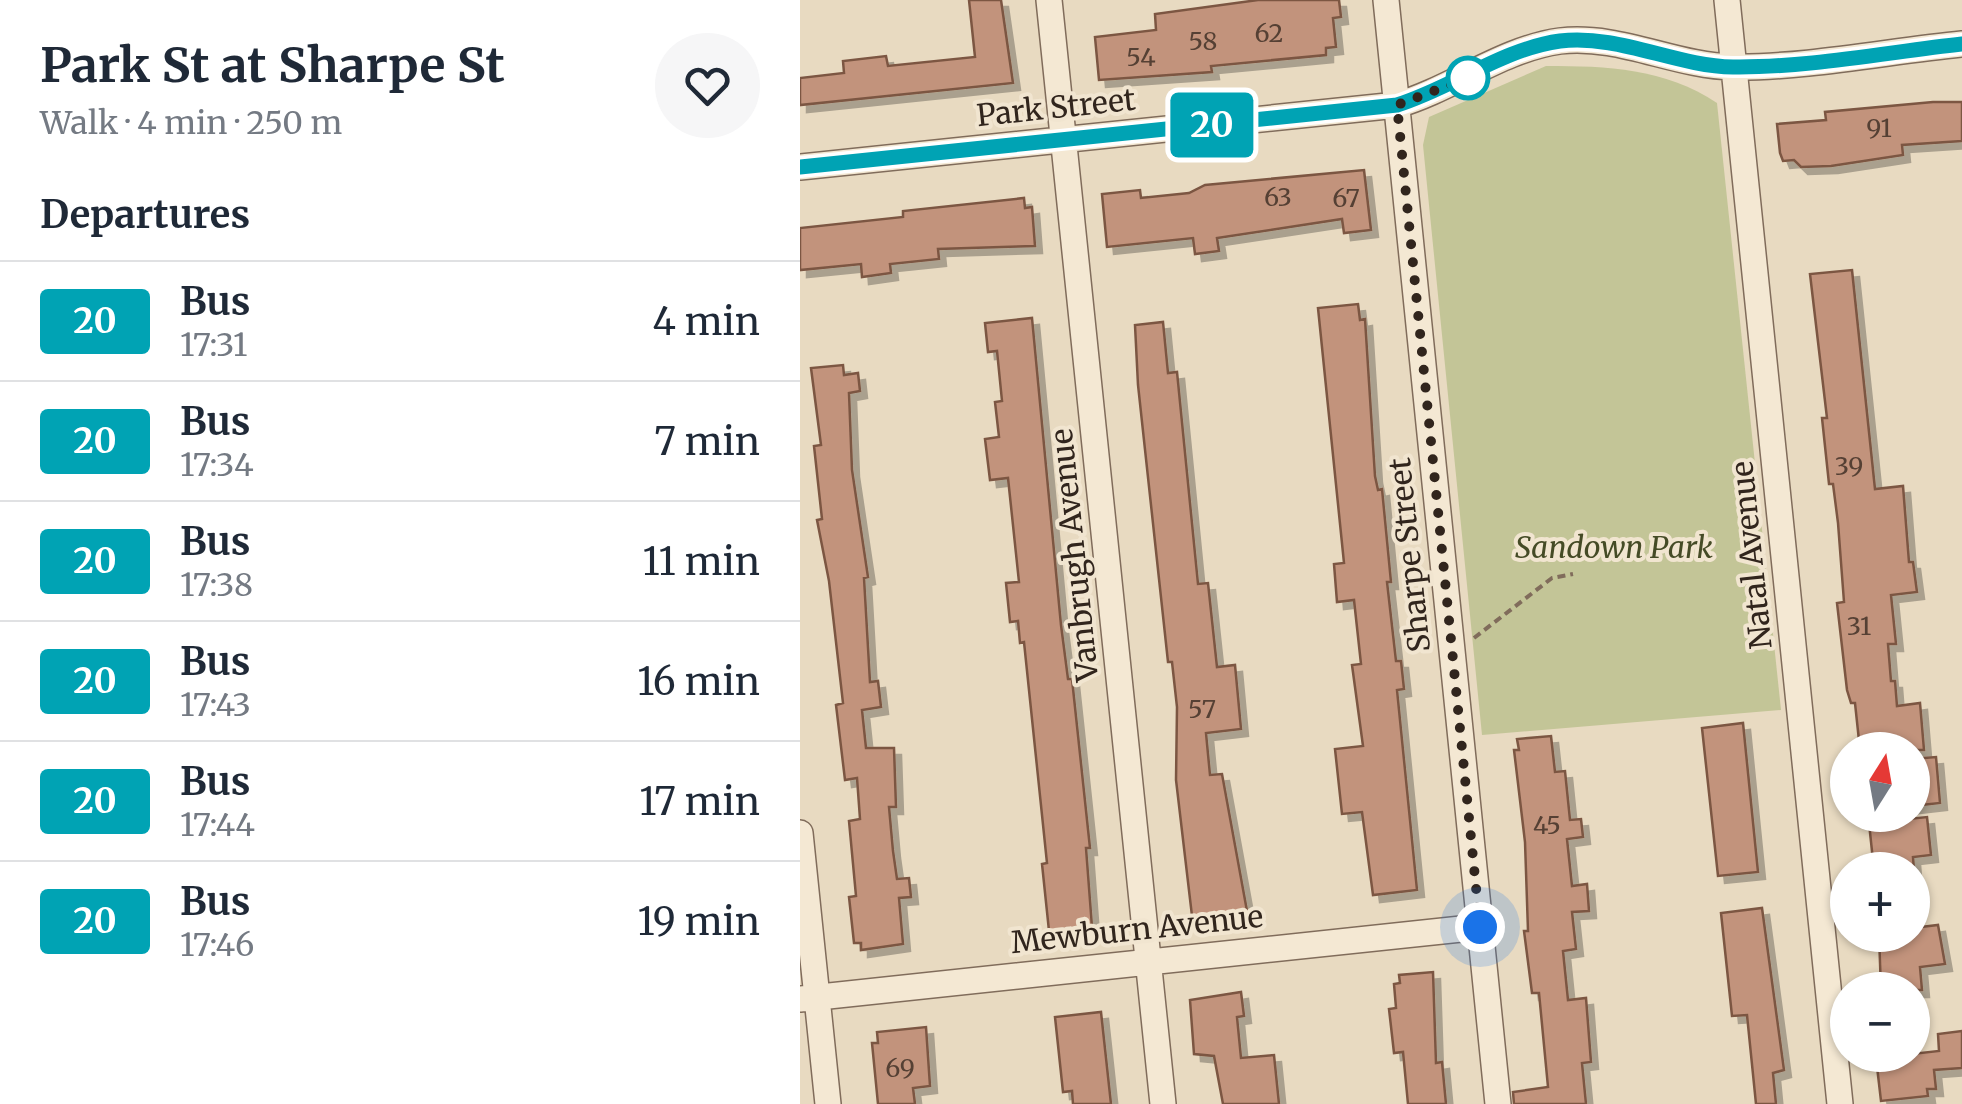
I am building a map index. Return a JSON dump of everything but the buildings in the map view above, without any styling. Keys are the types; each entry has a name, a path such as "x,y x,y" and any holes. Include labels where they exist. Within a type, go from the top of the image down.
{"street":[{"name":"Vanbrugh Avenue","path":"1049,0 1163,1104"},
{"name":"Sharpe Street","path":"1386,0 1498,1104"},
{"name":"Natal Avenue","path":"1727,0 1840,1104"},
{"name":"Park Street","path":"800,167 1397,105 1432,95 1532,47 1562,41 1596,41 1671,60 1736,67 1962,44"},
{"path":"800,833 808,998 828,1104"},
{"name":"Mewburn Avenue","path":"808,998 1480,927"}],"path":[{"path":"1466,644 1552,578 1573,574"}],"green space":[{"name":"Sandown Park","path":"1546,66 1635,71 1677,82 1717,103 1781,710 1482,735 1423,145 1429,117"}],"bus line":[{"name":"20","path":"800,167 1397,105 1432,95 1532,47 1562,41 1596,41 1671,60 1736,67 1962,44"}],"route":[{"path":"1468,78 1432,95 1397,105 1480,927"}]}
